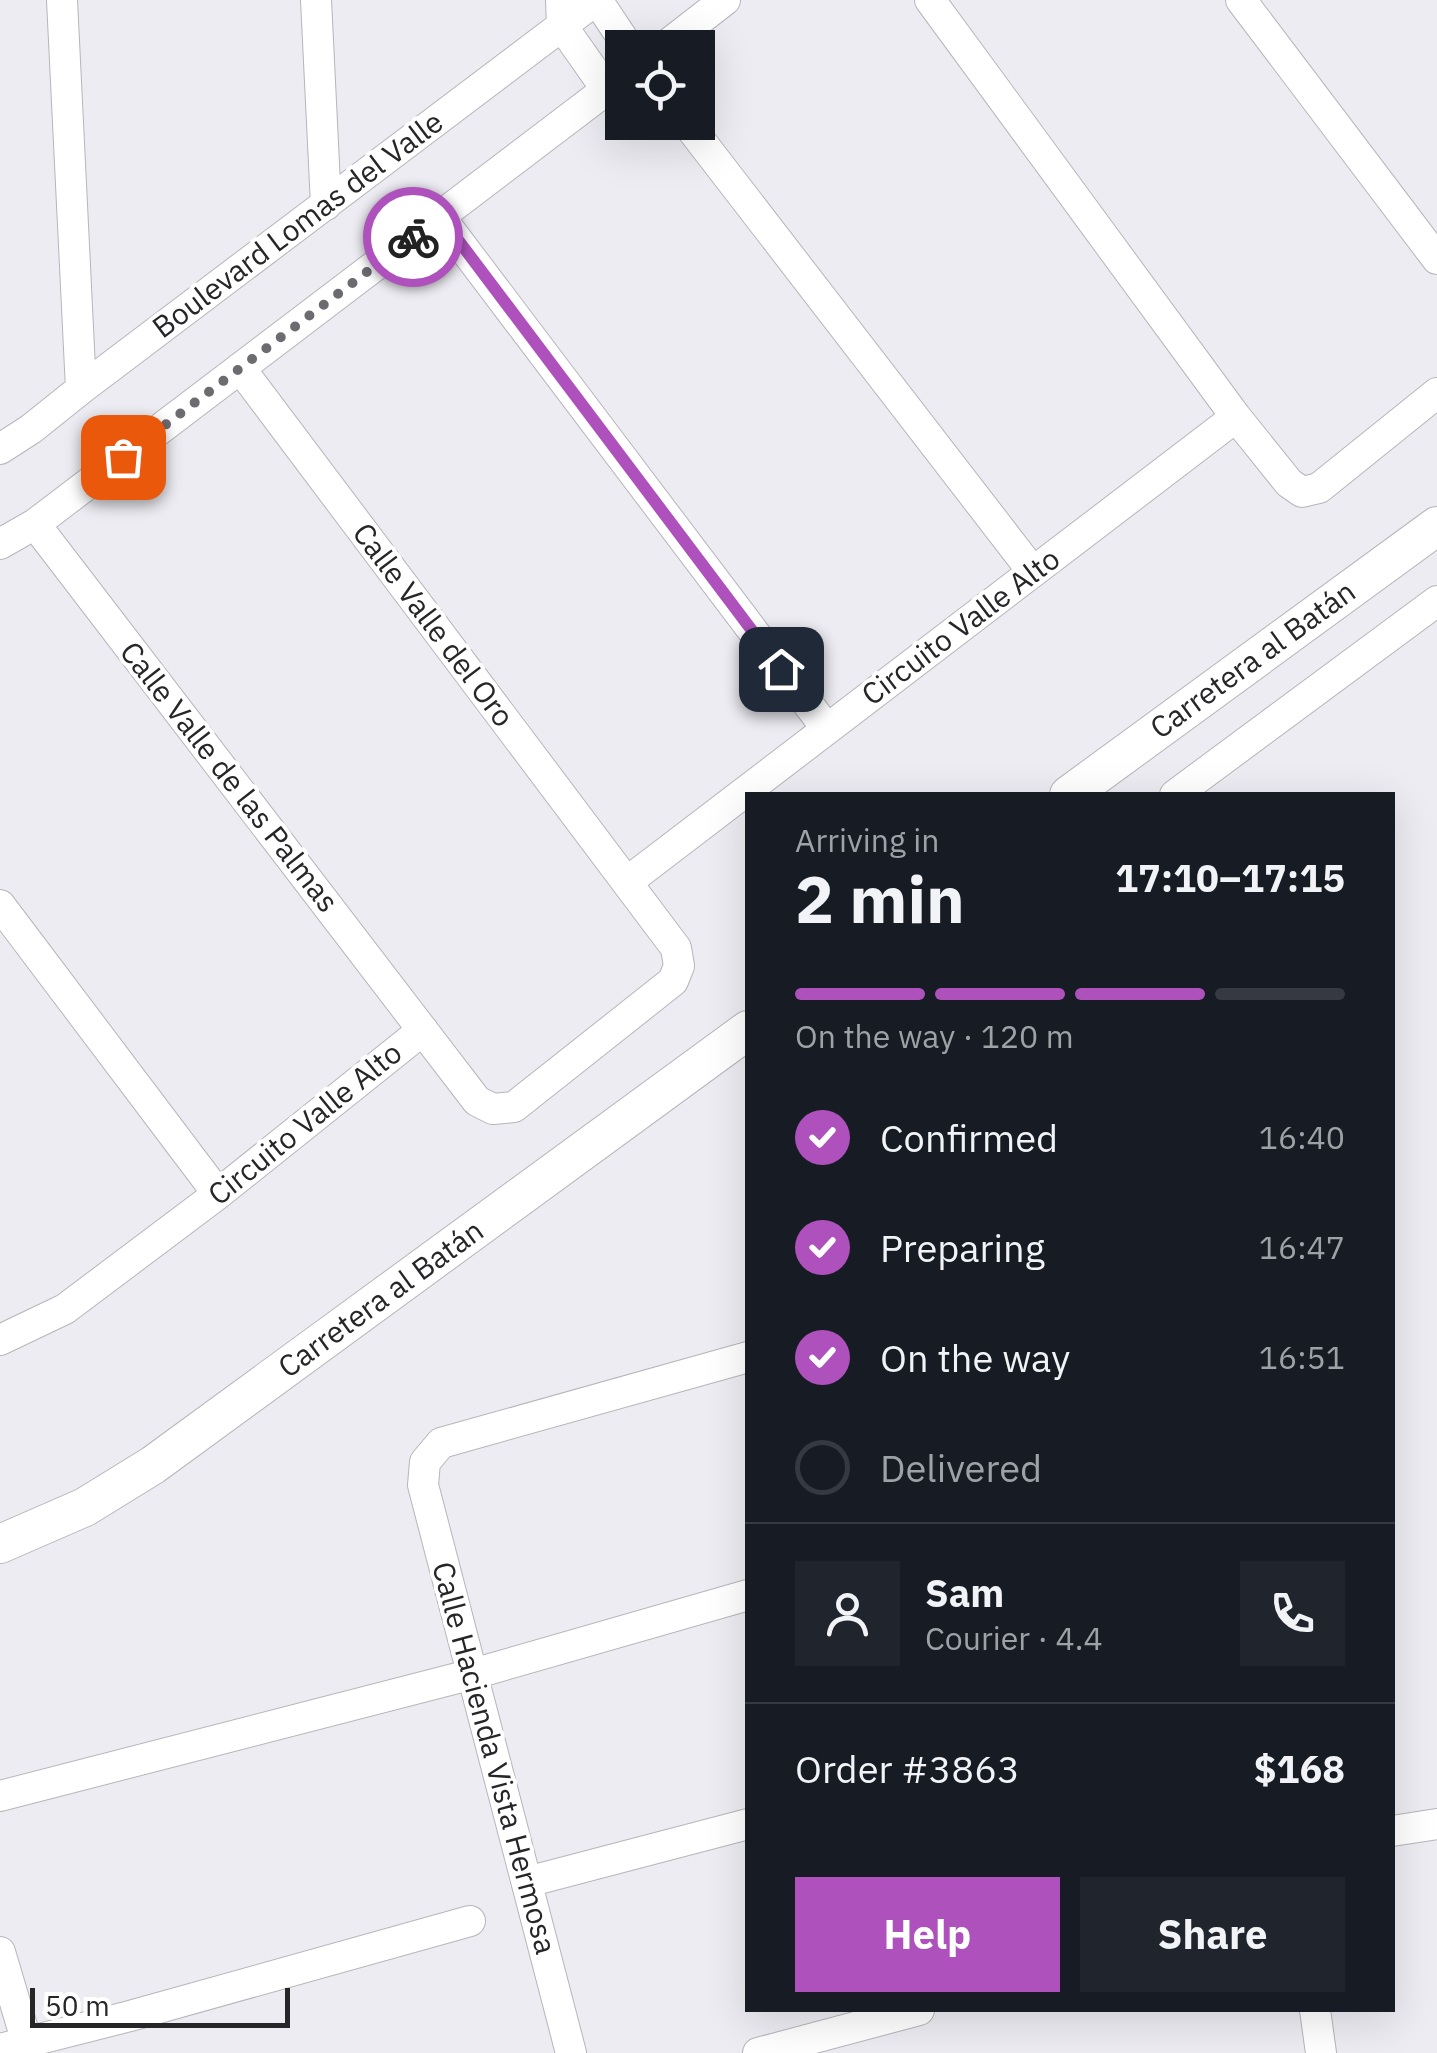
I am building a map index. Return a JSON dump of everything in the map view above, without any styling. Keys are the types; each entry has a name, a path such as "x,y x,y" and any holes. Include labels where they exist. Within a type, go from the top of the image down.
{"street":[{"path":"62,0 80,389"},
{"path":"316,0 326,205"},
{"path":"596,0 617,30"},
{"name":"Boulevard Lomas del Valle","path":"0,449 326,205 562,13 596,0"},
{"path":"686,30 725,0"},
{"path":"930,0 1236,417 1289,483 1302,492 1318,488 1437,393"},
{"path":"1241,0 1437,259"},
{"path":"562,13 605,72"},
{"path":"0,544 35,524 605,91"},
{"path":"700,140 1032,572"},
{"path":"440,216 827,729"},
{"name":"Calle Valle del Oro","path":"240,368 627,882"},
{"name":"Circuito Valle Alto","path":"5,1330 65,1309 218,1194 423,1030 477,1101 493,1109 514,1107 673,980 680,966 676,948 627,882 1236,417"},
{"name":"Calle Valle de las Palmas","path":"35,524 423,1030"},
{"name":"Carretera al Batán","path":"1073,792 1437,526"},
{"path":"1178,792 1437,600"},
{"path":"0,905 218,1194"},
{"name":"Carretera al Batán","path":"0,1544 86,1507 153,1465 745,1032"},
{"name":"Calle Hacienda Vista Hermosa","path":"572,2053 423,1485 425,1462 441,1443 745,1358"},
{"path":"0,1796 473,1674 745,1596"},
{"path":"1395,1831 1437,1824"},
{"path":"527,1882 745,1825"},
{"path":"0,1952 19,2048 470,1921"},
{"path":"758,2053 912,2012"},
{"path":"1315,2012 1321,2053"}],"way so far":[{"path":"123,457 413,237"}],"route":[{"path":"413,237 440,216 781,669"}]}
